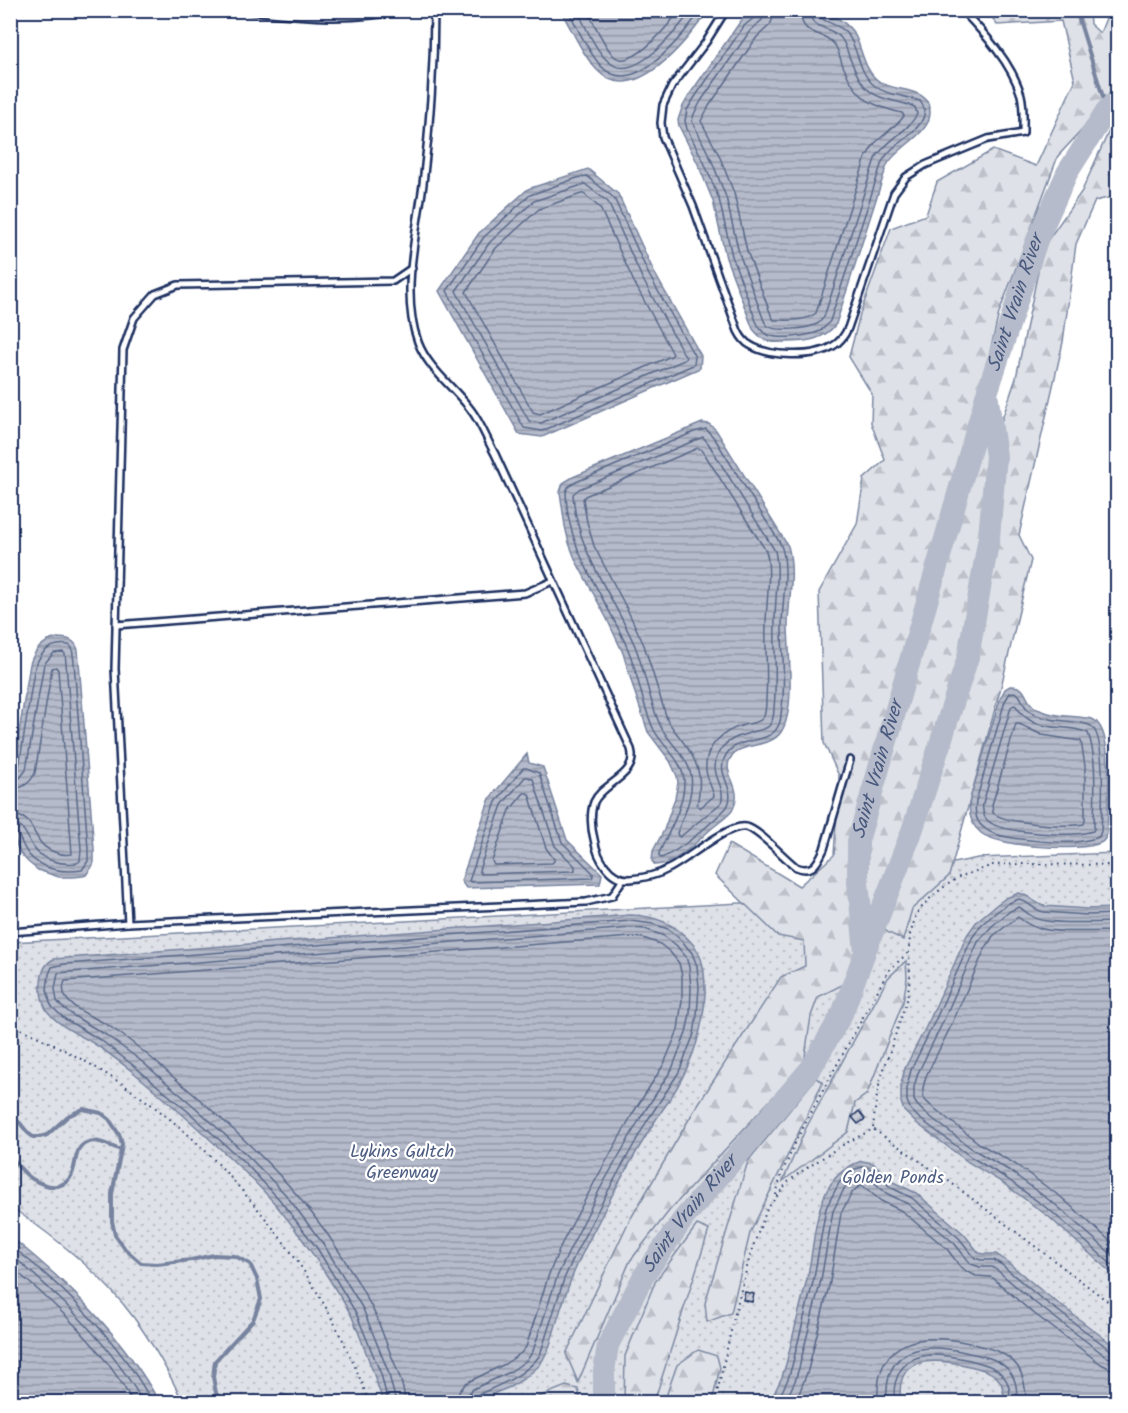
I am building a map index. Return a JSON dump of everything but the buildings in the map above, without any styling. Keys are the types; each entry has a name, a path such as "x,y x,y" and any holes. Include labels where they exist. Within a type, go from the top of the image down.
{"lane":[{"path":"243,10 330,17 361,16 403,10"},
{"path":"434,10 432,100 410,291 415,331 427,360 472,412 495,454 632,754 629,767 597,798 592,810 594,839 599,854 607,868 623,879 644,878 669,869 716,838 741,827 753,830 796,867 802,870 808,869 820,859 824,849 850,760"},
{"path":"726,10 706,42 667,94 661,115 661,129 693,206 742,339 749,345 780,354 824,350 835,345 844,335 894,193 906,177 924,165 988,139 1023,132 1022,100 1014,80 991,41 962,10"},
{"path":"128,923 115,669 123,350 134,318 155,294 178,285 393,281 412,268"},
{"path":"116,625 525,593 553,581"},
{"path":"10,932 128,923 586,902 612,896 623,879"}],"path":[{"path":"873,1129 880,1081 907,1000 911,929 920,909 941,889 966,874 987,866 1001,864 1118,865"},
{"path":"776,1196 781,1175 793,1148 829,1080 889,970 909,952"},
{"path":"10,1024 62,1049 132,1090 178,1125 208,1153 261,1211 312,1282 340,1334 369,1402"},
{"path":"715,1402 751,1252 766,1211 787,1183 805,1168 873,1129"},
{"path":"873,1129 946,1179 1118,1309"}],"green space":[{"path":"988,11 1089,11 1090,24 1100,33 1109,11 1117,11 1117,69 1107,103 1058,156 999,313 982,386 854,838 852,881 860,947 848,982 818,997 811,1016 804,1063 669,1211 630,1261 578,1382 566,1354 628,1223 695,1109 781,977 805,966 804,941 778,936 715,875 729,844 799,886 834,855 839,776 824,743 819,592 857,524 864,479 885,460 871,423 872,394 849,357 860,314 891,228 926,215 937,182 993,150 1036,166 1075,81 1061,21 997,25"},
{"path":"1117,117 1117,196 1095,201 1076,244 1063,342 1019,535 1031,560 1001,687 949,876 912,909 903,940 887,932 881,925 972,660 994,540 1001,455 998,431 1016,378 1043,247 1082,191"},
{"path":"985,418 991,456 984,537 964,655 909,829 867,939 860,884 861,841"},
{"name":"Golden Ponds","path":"1117,853 1117,1402 183,1402 155,1349 107,1286 77,1257 11,1207 11,942 760,902 978,858"},
{"path":"906,961 907,978 903,1002 867,1094 855,1103 848,1132 783,1181 806,1128 888,978"},
{"path":"816,1078 823,1082 750,1233 731,1313 707,1322 705,1303 748,1161"},
{"path":"697,1225 709,1230 654,1402 624,1402 625,1356 655,1282"},
{"path":"698,1350 717,1356 720,1368 712,1402 664,1402 677,1365"},
{"path":"566,1386 578,1389 581,1402 526,1402"}],"water":[{"path":"561,11 708,11 688,37 659,66 643,76 627,81 612,80 597,70 582,49"},
{"path":"755,11 814,11 840,20 851,29 869,70 876,79 887,85 919,94 929,104 929,121 925,127 887,165 836,324 826,334 808,341 769,342 761,338 753,329 726,258 713,201 678,120 690,94 740,22"},
{"path":"588,169 618,194 654,272 701,356 700,368 542,437 519,434 439,291 479,233 528,189"},
{"path":"702,423 709,424 716,430 788,546 791,575 788,623 790,695 786,722 781,732 770,741 734,753 730,759 728,769 736,793 736,802 732,811 678,857 655,865 652,861 653,851 664,830 675,798 677,776 670,761 648,732 623,653 576,561 565,526 560,492 563,483 573,477"},
{"path":"1118,428 1117,512 1112,449"},
{"path":"57,638 70,640 75,643 78,650 94,849 94,862 86,875 73,877 59,877 38,870 20,853 11,831 11,782 30,664 40,647"},
{"path":"1010,686 1020,688 1036,708 1056,715 1092,719 1098,724 1106,746 1109,777 1107,832 1102,842 1075,847 1021,845 990,838 975,826 969,809 970,799 1000,699 1005,689"},
{"path":"527,754 529,763 543,767 567,840 602,874 600,884 466,888 461,881 490,798"},
{"path":"1019,893 1045,906 1087,909 1117,908 1117,1278 1049,1217 1003,1183 968,1162 915,1122 904,1111 901,1102 901,1084 905,1068 930,1019 967,935 977,921 996,905"},
{"name":"Lykins Gultch Greenway","path":"631,915 656,919 671,925 685,935 699,953 704,972 705,993 702,1021 695,1048 677,1087 629,1165 586,1246 567,1289 549,1348 540,1365 510,1387 473,1402 383,1402 350,1313 311,1252 276,1205 231,1158 185,1116 106,1051 53,1017 42,999 41,983 44,968 54,959"},
{"path":"862,1161 873,1163 893,1182 916,1193 964,1234 979,1253 996,1254 1005,1260 1117,1348 1117,1402 1004,1402 1002,1385 992,1374 965,1365 940,1361 918,1364 909,1368 903,1376 900,1387 901,1402 770,1402 786,1364 825,1194 834,1180 846,1169"},
{"path":"11,1237 74,1292 112,1333 145,1378 159,1402 11,1402"}],"waterway":[{"path":"1076,10 1107,110"},
{"name":"Saint Vrain River","path":"604,1402 604,1371 608,1345 643,1277 684,1218 811,1068 842,1014 865,952 858,882 858,841 987,393 1037,240 1067,173 1107,110 1118,99"},
{"path":"867,947 912,831 968,657 989,537 996,456 988,400"},
{"path":"10,1072 13,1082 10,1099"},
{"path":"10,1116 33,1137 47,1135 68,1116 83,1109 101,1113 109,1119 120,1136 122,1145 112,1194 112,1221 115,1235 125,1249 141,1263 157,1264 214,1255 235,1256 250,1264 257,1279 261,1299 253,1320 215,1361 213,1377 216,1393 222,1402"},
{"path":"10,1153 16,1163 31,1178 45,1185 58,1186 70,1178 78,1152 84,1144 97,1142 121,1150"},
{"path":"270,1402 281,1395 303,1402"}]}
